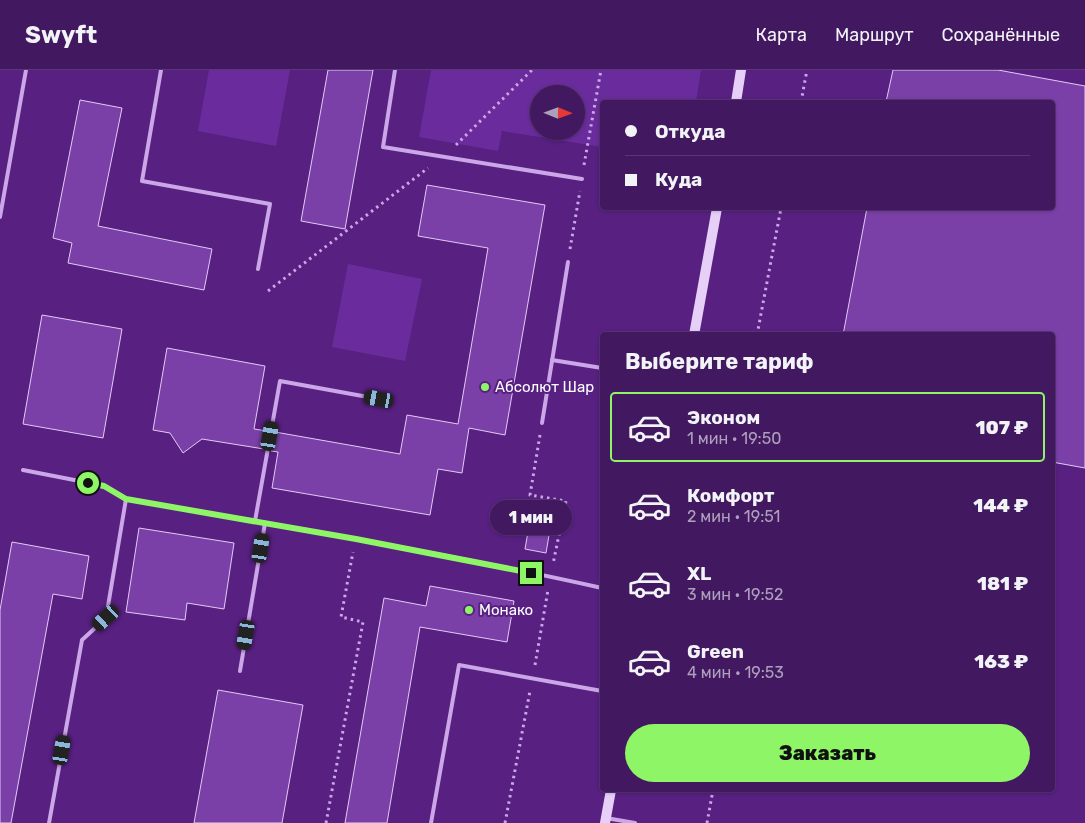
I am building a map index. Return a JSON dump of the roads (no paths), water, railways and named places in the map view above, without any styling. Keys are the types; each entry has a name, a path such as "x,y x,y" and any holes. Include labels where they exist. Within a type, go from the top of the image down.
{"main road":[{"path":"736,100 742,70"},
{"path":"695,332 717,210"},
{"path":"606,821 611,792"}],"lane":[{"path":"0,217 26,70"},
{"path":"161,70 142,181 270,204 258,269"},
{"path":"395,70 383,148 582,179"},
{"path":"542,423 568,262"},
{"path":"552,360 600,368"},
{"path":"255,521 280,380 379,399"},
{"path":"23,470 104,486 126,499 356,539 600,588"},
{"path":"49,823 82,640 106,618 126,499"},
{"path":"240,671 265,523"},
{"path":"431,823 459,665 600,691"},
{"path":"606,821 635,823"}],"place":[{"name":"Абсолют Шар","path":"485,387"},
{"name":"Монако","path":"469,610"}]}
